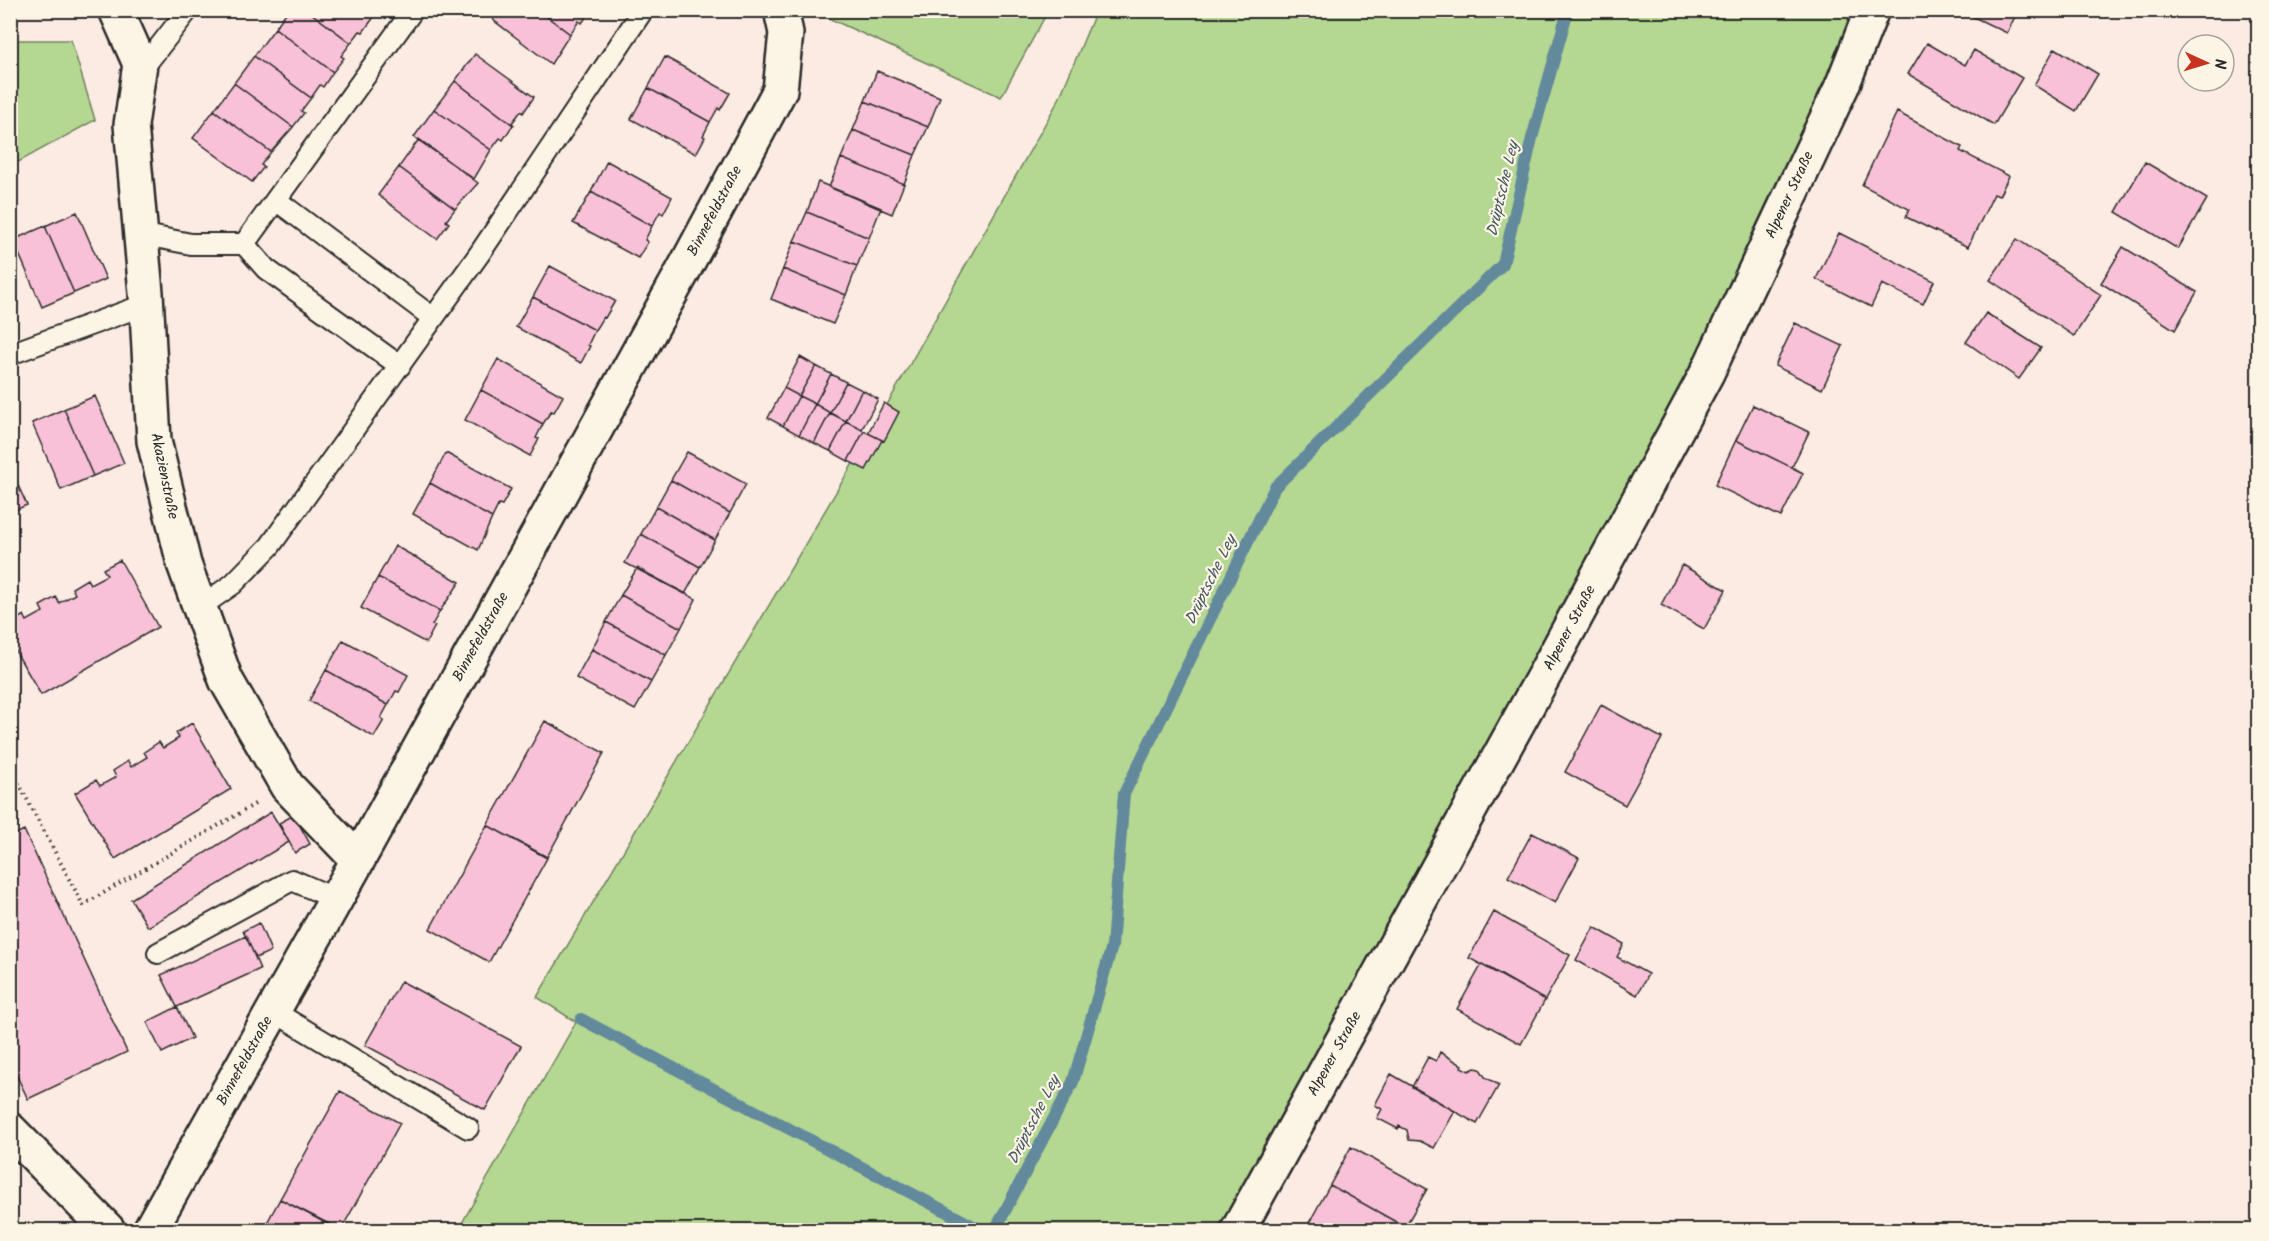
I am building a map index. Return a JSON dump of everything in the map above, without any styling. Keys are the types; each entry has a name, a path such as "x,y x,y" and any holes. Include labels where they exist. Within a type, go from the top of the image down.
{"street":[{"name":"Akazienstraße","path":"116,10 140,64 131,125 147,304 154,441 184,564 226,680 287,786 358,860"},
{"name":"Alpener Straße","path":"1238,1230 1547,670 1707,374 1842,86 1872,10"},
{"name":"Binnefeldstraße","path":"150,1230 358,860 682,273 780,90 784,22"},
{"path":"10,1130 108,1230"}],"lane":[{"path":"139,73 188,10"},
{"path":"244,244 413,10"},
{"path":"200,607 233,584 270,546 480,253 643,10"},
{"path":"276,201 433,318"},
{"path":"141,234 191,243 244,244 266,269 400,366"},
{"path":"10,354 147,304"},
{"path":"158,952 292,880 336,899"},
{"path":"273,1011 468,1128"}],"path":[{"path":"10,767 82,905 287,786"}],"green space":[{"path":"813,11 1048,11 1001,97"},
{"path":"1096,11 1872,11 1842,86 1238,1230 458,1230 576,1022 537,997 874,428 1059,99"},
{"path":"11,40 71,40 95,120 11,166"}],"building":[{"path":"288,10 307,10 351,43 341,56 344,58 333,72 275,28"},
{"path":"307,10 366,10 374,17 351,43"},
{"path":"500,10 538,10 570,34 551,64 493,20"},
{"path":"538,10 591,10 570,34"},
{"path":"1959,10 2018,10 2007,33"},
{"path":"275,28 333,72 323,87 320,85 311,98 254,56"},
{"path":"1927,43 1965,65 1974,50 2022,78 1994,125 1908,74"},
{"path":"2055,48 2098,74 2076,111 2034,85"},
{"path":"475,54 534,97 523,113 521,111 512,123 514,125 455,81"},
{"path":"254,56 311,98 301,111 304,113 293,127 234,83"},
{"path":"665,57 730,93 710,122 648,88"},
{"path":"877,71 940,97 928,127 865,101"},
{"path":"455,81 513,125 503,140 500,138 491,150 434,109"},
{"path":"234,83 293,127 271,152 214,110"},
{"path":"648,88 710,122 696,154 631,119"},
{"path":"865,101 928,127 915,155 853,130"},
{"path":"434,109 491,150 474,179 414,137"},
{"path":"214,110 271,152 261,165 264,167 252,182 193,138"},
{"path":"1897,112 1962,147 1960,151 2009,176 1999,196 1994,194 1968,247 1906,217 1909,209 1862,185"},
{"path":"853,130 915,155 904,184 841,158"},
{"path":"419,139 478,183 455,209 399,167"},
{"path":"841,158 904,184 892,214 829,187"},
{"path":"607,161 672,197 663,214 660,212 652,226 591,192"},
{"path":"2145,162 2207,199 2178,249 2116,212"},
{"path":"399,167 455,209 446,221 449,223 437,239 378,195"},
{"path":"818,182 881,208 869,238 807,212"},
{"path":"591,192 652,226 645,240 648,242 638,258 573,223"},
{"path":"77,212 106,279 74,293 45,226"},
{"path":"807,212 869,238 857,266 794,241"},
{"path":"45,226 74,293 42,307 13,240"},
{"path":"1839,233 1934,281 1923,304 1882,284 1871,307 1816,279"},
{"path":"2017,239 2101,295 2074,336 1990,280"},
{"path":"794,241 857,266 846,295 783,269"},
{"path":"2123,247 2197,292 2175,330 2101,283"},
{"path":"550,266 615,301 595,330 533,297"},
{"path":"783,269 846,295 833,324 771,299"},
{"path":"533,297 595,330 581,363 516,327"},
{"path":"1986,313 2041,348 2019,379 1966,342"},
{"path":"1795,323 1843,346 1822,389 1775,366"},
{"path":"800,357 816,366 799,396 784,388"},
{"path":"498,359 563,396 554,412 551,411 543,424 481,390"},
{"path":"816,366 831,374 815,404 799,396"},
{"path":"831,374 846,382 830,413 815,404"},
{"path":"846,382 862,390 846,421 830,413"},
{"path":"784,388 799,396 783,426 768,418"},
{"path":"481,390 543,424 536,438 539,439 530,456 465,420"},
{"path":"862,390 878,399 862,429 846,421"},
{"path":"95,396 124,463 93,476 64,409"},
{"path":"799,396 815,404 799,435 783,426"},
{"path":"884,403 899,412 884,441 868,433"},
{"path":"815,404 830,413 814,443 799,435"},
{"path":"1753,405 1809,432 1792,467 1803,473 1736,440"},
{"path":"64,409 93,476 61,490 32,423"},
{"path":"830,413 846,421 830,451 814,443"},
{"path":"846,421 864,431 848,461 830,451"},
{"path":"864,431 882,440 866,470 848,461"},
{"path":"1736,440 1803,473 1781,517 1715,485"},
{"path":"687,452 746,484 730,513 671,480"},
{"path":"446,453 511,489 502,505 499,504 492,518 430,483"},
{"path":"10,468 27,505 10,512"},
{"path":"671,480 730,513 715,540 656,507"},
{"path":"430,483 492,518 478,550 413,514"},
{"path":"656,507 715,540 700,567 641,534"},
{"path":"641,534 700,567 685,594 625,563"},
{"path":"395,546 460,582 440,611 378,577"},
{"path":"120,560 158,627 41,695 10,642 10,623 24,615 27,621 43,612 40,606 56,597 59,603 75,594 72,588 87,579 90,584 107,575 103,569"},
{"path":"1682,565 1726,590 1704,629 1661,605"},
{"path":"637,568 696,599 681,628 621,595"},
{"path":"378,577 440,611 426,643 361,608"},
{"path":"621,595 681,628 666,655 606,622"},
{"path":"606,622 666,655 651,682 592,649"},
{"path":"343,640 408,675 399,692 396,691 388,705 326,670"},
{"path":"592,649 651,682 635,710 576,678"},
{"path":"326,670 388,705 381,718 384,720 374,737 309,701"},
{"path":"1601,705 1662,738 1625,805 1565,772"},
{"path":"545,721 604,753 547,857 487,825"},
{"path":"192,723 231,789 115,859 75,793 96,780 100,786 116,777 113,771 128,761 131,767 147,757 144,752 159,742 163,748 179,738 176,733"},
{"path":"271,812 289,842 148,927 131,899"},
{"path":"294,815 310,844 295,853 279,823"},
{"path":"487,825 547,858 489,962 430,929"},
{"path":"24,830 127,1052 28,1099 10,1062 10,837"},
{"path":"1532,833 1579,858 1555,903 1508,877"},
{"path":"1494,912 1570,955 1545,1000 1469,958"},
{"path":"259,923 271,951 256,958 243,931"},
{"path":"1594,927 1624,944 1617,957 1648,974 1637,995 1576,960"},
{"path":"246,936 260,969 177,1007 161,975"},
{"path":"1482,964 1545,1000 1521,1044 1457,1009"},
{"path":"401,981 521,1046 485,1110 365,1045"},
{"path":"177,1007 192,1038 162,1053 147,1022"},
{"path":"1440,1052 1469,1071 1475,1068 1480,1069 1485,1077 1499,1085 1477,1124 1412,1087 1428,1057 1436,1061"},
{"path":"1391,1074 1455,1111 1434,1148 1420,1141 1409,1140 1407,1130 1399,1126 1398,1129 1377,1118 1382,1109 1375,1105"},
{"path":"340,1091 400,1123 341,1230 280,1199"},
{"path":"1351,1147 1427,1189 1405,1227 1330,1185"},
{"path":"1330,1185 1405,1227 1403,1230 1321,1230 1309,1223"},
{"path":"280,1199 339,1230 263,1230"}],"waterway":[{"name":"Drüptsche Ley","path":"995,1230 1073,1082 1112,946 1124,794 1275,487 1503,264 1532,138 1568,10"},
{"path":"581,1019 981,1230"}]}
